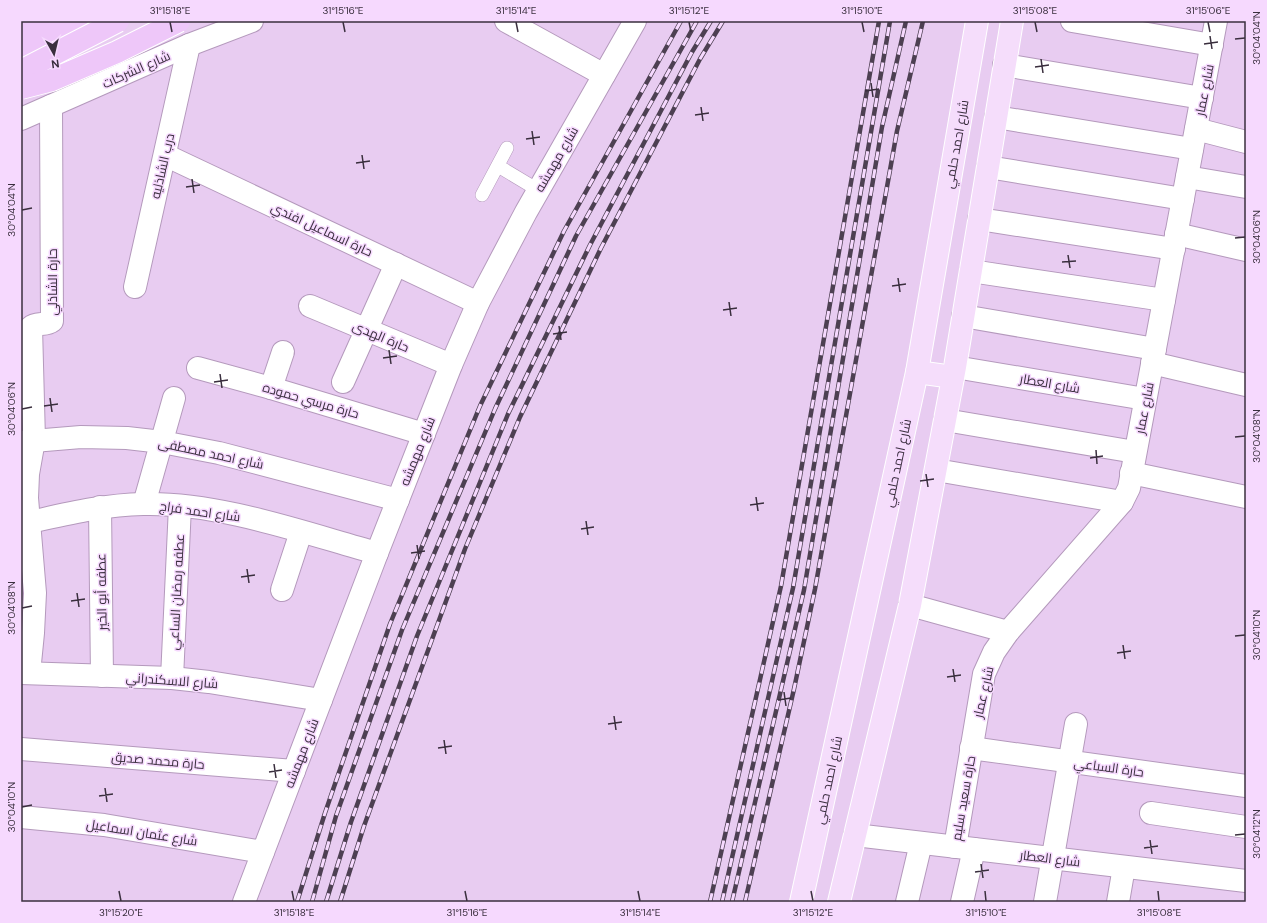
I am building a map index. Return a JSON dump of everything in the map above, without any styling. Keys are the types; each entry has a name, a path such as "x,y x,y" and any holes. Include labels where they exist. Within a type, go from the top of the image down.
{"highway":[{"path":"21,30 39,21"},
{"path":"21,49 77,21"},
{"path":"21,71 118,21"},
{"path":"21,88 52,80 118,52 179,21"}],"main road":[{"name":"شارع احمد حلمي","path":"801,902 916,372 977,21"},
{"path":"839,902 910,605 964,316 1012,21"},
{"path":"916,372 954,372"}],"street":[{"name":"شارع الشركات","path":"21,104 213,21"},
{"name":"شارع الشركات","path":"21,118 189,45 252,21"},
{"path":"506,21 604,75"},
{"name":"شارع مهمشه","path":"244,902 377,553 451,365 478,303 538,190 635,21"},
{"path":"1072,21 1212,45"},
{"name":"شارع عمار","path":"971,748 984,674 994,652 1008,632 1122,502 1129,488 1216,21"},
{"name":"درب الشاذليه","path":"135,287 189,45"},
{"path":"21,62 35,56 63,54 91,61 104,68"},
{"path":"1004,65 1202,98"},
{"name":"حارة الشاذلي","path":"28,441 31,327 34,324 49,324 52,321 51,106"},
{"path":"996,117 1194,139 1246,142"},
{"name":"حارة اسماعيل افندي","path":"165,155 478,303"},
{"path":"988,167 1183,199"},
{"path":"1187,177 1246,187"},
{"path":"979,219 1246,250"},
{"path":"343,382 396,264"},
{"path":"971,271 1164,300"},
{"name":"حارة الهدى","path":"310,306 451,365"},
{"path":"964,316 1153,356 1246,385"},
{"path":"270,388 283,352"},
{"name":"حارة مرسي حموده","path":"198,368 424,434"},
{"name":"شارع العطار","path":"954,372 1145,399"},
{"path":"144,504 174,398"},
{"path":"945,420 1133,462 1246,496"},
{"name":"شارع احمد مصطفى","path":"28,441 88,437 127,438 162,442 219,453 398,500"},
{"path":"25,673 33,633 35,593 32,554 25,523 28,474 28,441"},
{"path":"936,470 1122,502"},
{"name":"شارع احمد فراج","path":"25,523 100,507 144,504 180,506 243,516 377,553"},
{"name":"عطفه رمضان الساعي","path":"172,678 180,506"},
{"name":"عطفه أبو الخير","path":"100,507 102,676"},
{"path":"282,590 301,532"},
{"path":"910,605 1008,632"},
{"name":"شارع الاسكندراني","path":"25,673 172,678 209,682 321,700"},
{"path":"1045,902 1076,724"},
{"name":"حارة السباعي","path":"971,748 1246,786"},
{"name":"حارة سعيد سليم","path":"962,902 971,748"},
{"name":"حارة محمد صديق","path":"21,749 294,771"},
{"path":"1151,812 1246,827"},
{"name":"شارع عثمان اسماعيل","path":"21,817 104,825 263,852"},
{"name":"شارع العطار","path":"855,835 1246,881"},
{"path":"907,902 921,843"},
{"path":"1118,902 1124,867"}],"lane":[{"path":"482,195 508,148"},
{"path":"498,166 538,190"}],"railway":[{"path":"297,902 325,813 390,624 480,406 564,231 681,21"},
{"path":"312,902 336,816 402,630 495,409 576,236 697,21"},
{"path":"326,902 351,822 417,636 508,414 590,245 692,52 711,21"},
{"path":"340,902 364,826 465,549 520,417 601,248 700,59 723,21"},
{"path":"710,902 781,586 879,21"},
{"path":"722,902 793,588 890,21"},
{"path":"732,902 804,590 882,127 906,21"},
{"path":"745,902 794,689 815,589 897,131 923,21"}]}
